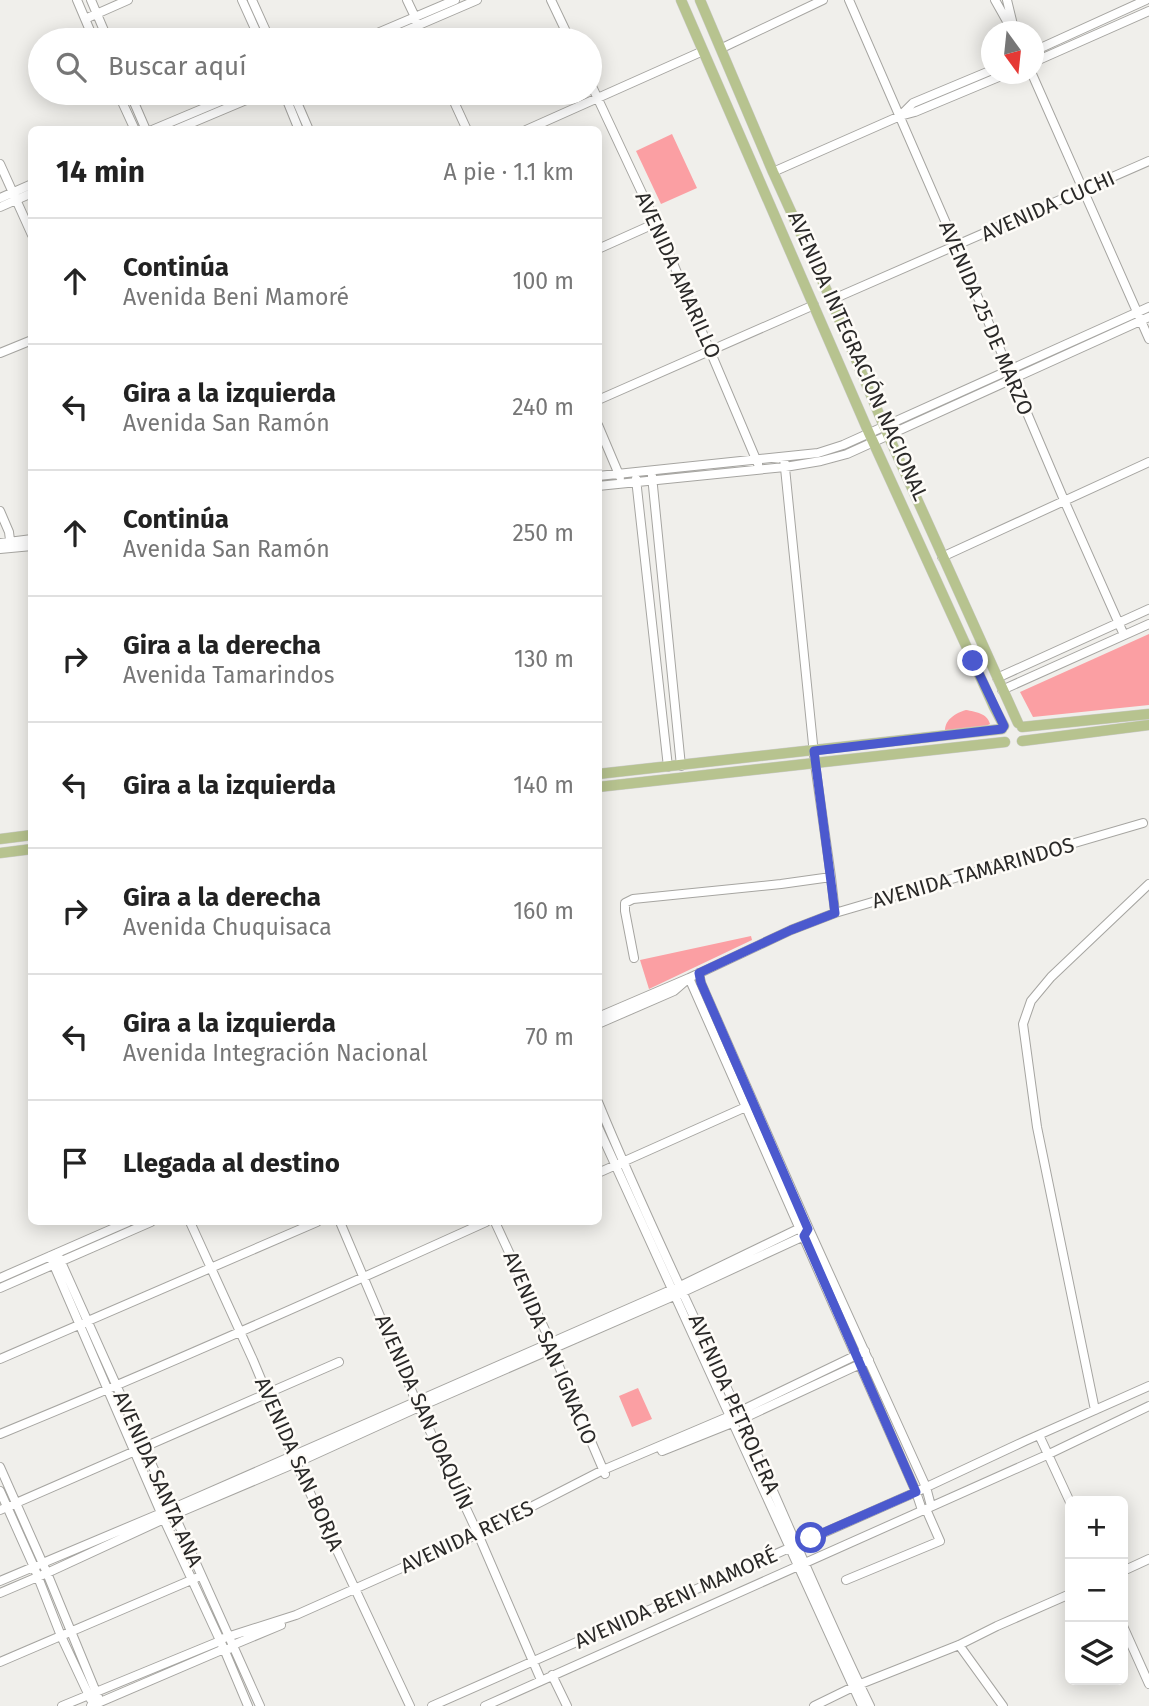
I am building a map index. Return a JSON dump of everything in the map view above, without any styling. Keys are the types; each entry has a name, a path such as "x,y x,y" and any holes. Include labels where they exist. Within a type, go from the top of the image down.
{"main road":[{"name":"AVENIDA INTEGRACIÓN NACIONAL","path":"681,0 871,438 1003,728"},
{"name":"AVENIDA INTEGRACIÓN NACIONAL","path":"700,0 886,431 1020,725"},
{"path":"602,774 1003,728 1010,722 1020,725 1149,714"},
{"path":"602,787 1005,742 1016,745 1022,741 1149,724"},
{"path":"1020,725 1024,734 1022,741"},
{"path":"1003,728 1001,736 1005,742"},
{"path":"0,839 28,836"},
{"path":"0,853 28,850"}],"street":[{"path":"77,0 89,28"},
{"path":"80,9 91,2 101,0"},
{"path":"85,19 128,0"},
{"path":"242,0 255,28"},
{"path":"252,0 265,28"},
{"path":"407,0 420,28"},
{"path":"405,28 455,0"},
{"path":"396,28 477,0"},
{"path":"551,0 564,28"},
{"path":"722,48 823,0"},
{"name":"AVENIDA 25 DE MARZO","path":"849,0 1063,500 1124,635"},
{"path":"995,0 1007,21"},
{"path":"1007,0 1012,21"},
{"path":"1044,46 1146,0"},
{"path":"91,2 103,28"},
{"path":"1044,58 1149,11"},
{"path":"602,95 704,51"},
{"path":"900,116 914,103 981,75"},
{"path":"773,172 900,116 982,84"},
{"path":"1036,84 1138,312 1145,319 1149,338"},
{"path":"124,105 133,126"},
{"path":"135,105 144,126"},
{"path":"162,126 211,105"},
{"path":"185,126 234,105"},
{"path":"289,105 297,126"},
{"path":"298,105 307,126"},
{"path":"456,105 465,126"},
{"path":"535,126 580,105"},
{"name":"AVENIDA AMARILLO","path":"601,105 656,223 761,470"},
{"name":"AVENIDA CUCHI","path":"831,300 1149,161"},
{"path":"0,164 28,226"},
{"path":"0,207 28,187"},
{"path":"0,198 28,194"},
{"path":"602,246 656,223"},
{"path":"602,398 814,305"},
{"path":"602,476 620,474 652,481 761,470 871,438 1149,307"},
{"path":"1009,374 1145,319"},
{"path":"0,354 28,342"},
{"path":"602,434 620,474 620,484"},
{"path":"602,486 620,484 651,471 757,460 784,463"},
{"path":"942,556 1149,462"},
{"path":"784,463 814,751 835,913"},
{"path":"651,471 681,766"},
{"path":"636,477 668,767"},
{"path":"0,511 11,545"},
{"path":"0,550 28,540"},
{"path":"0,543 28,546"},
{"path":"997,678 1149,609"},
{"path":"1002,690 1149,624"},
{"name":"AVENIDA TAMARINDOS","path":"602,1015 791,930 835,913 1143,823"},
{"path":"634,958 625,911 625,903 633,899 831,877"},
{"path":"1095,1410 1037,1127 1024,1024 1031,1001 1051,977 1149,884"},
{"path":"699,973 749,1105"},
{"path":"689,978 749,1105 857,1360 940,1541 846,1580"},
{"name":"AVENIDA TAMARINDOS","path":"602,1022 674,992 689,978"},
{"path":"602,1170 749,1105"},
{"name":"AVENIDA PETROLERA","path":"602,1114 619,1163"},
{"name":"AVENIDA PETROLERA","path":"602,1134 619,1163 736,1417 856,1686 862,1706"},
{"path":"0,1288 122,1225"},
{"path":"0,1278 143,1225"},
{"name":"AVENIDA SAN BORJA","path":"191,1225 267,1392 294,1459 410,1706"},
{"path":"0,1359 310,1225"},
{"name":"AVENIDA SAN JOAQUÍN","path":"341,1225 541,1680"},
{"path":"0,1434 112,1388 479,1225"},
{"name":"AVENIDA SAN IGNACIO","path":"496,1225 604,1472"},
{"path":"0,1581 172,1512 294,1459 678,1290 804,1231"},
{"path":"804,1231 867,1355 926,1487 926,1508"},
{"name":"AVENIDA SANTA ANA","path":"55,1258 112,1388 162,1516 248,1706"},
{"name":"AVENIDA REYES","path":"222,1645 229,1649 231,1641 356,1591 478,1536 604,1472 736,1417 867,1355"},
{"path":"4,1509 339,1362"},
{"name":"AVENIDA BENI MAMORÉ","path":"432,1706 1149,1386"},
{"name":"AVENIDA SANTA ANA","path":"112,1388 144,1448 259,1706"},
{"name":"AVENIDA BENI MAMORÉ","path":"485,1706 1049,1454 1149,1406"},
{"path":"1039,1435 1067,1496"},
{"path":"0,1467 16,1502 38,1565 38,1577 61,1636 92,1693"},
{"path":"0,1491 4,1509 38,1565 47,1573 96,1705"},
{"path":"0,1594 162,1516"},
{"path":"1128,1569 1149,1559"},
{"path":"0,1662 202,1576"},
{"path":"814,1706 856,1686 959,1645 1065,1596"},
{"path":"1128,1637 1149,1684"},
{"name":"AVENIDA REYES","path":"62,1706 222,1645"},
{"name":"AVENIDA REYES","path":"96,1705 222,1645"},
{"path":"959,1645 1003,1706"},
{"path":"552,1675 567,1706"},
{"name":"AVENIDA PETROLERA","path":"856,1686 870,1706"}],"shaded area":[{"path":"672,134 697,188 661,204 636,151"},
{"path":"1149,634 1149,705 1033,717 1020,692"},
{"path":"966,710 984,715 990,724 945,731 952,717"},
{"path":"751,936 752,940 649,989 640,960"},
{"path":"638,1388 652,1419 632,1427 619,1396"}],"route":[{"path":"811,1538 916,1492 804,1236 808,1229 699,973 791,930 835,913 814,751 1002,729 1004,726 973,661"}]}
